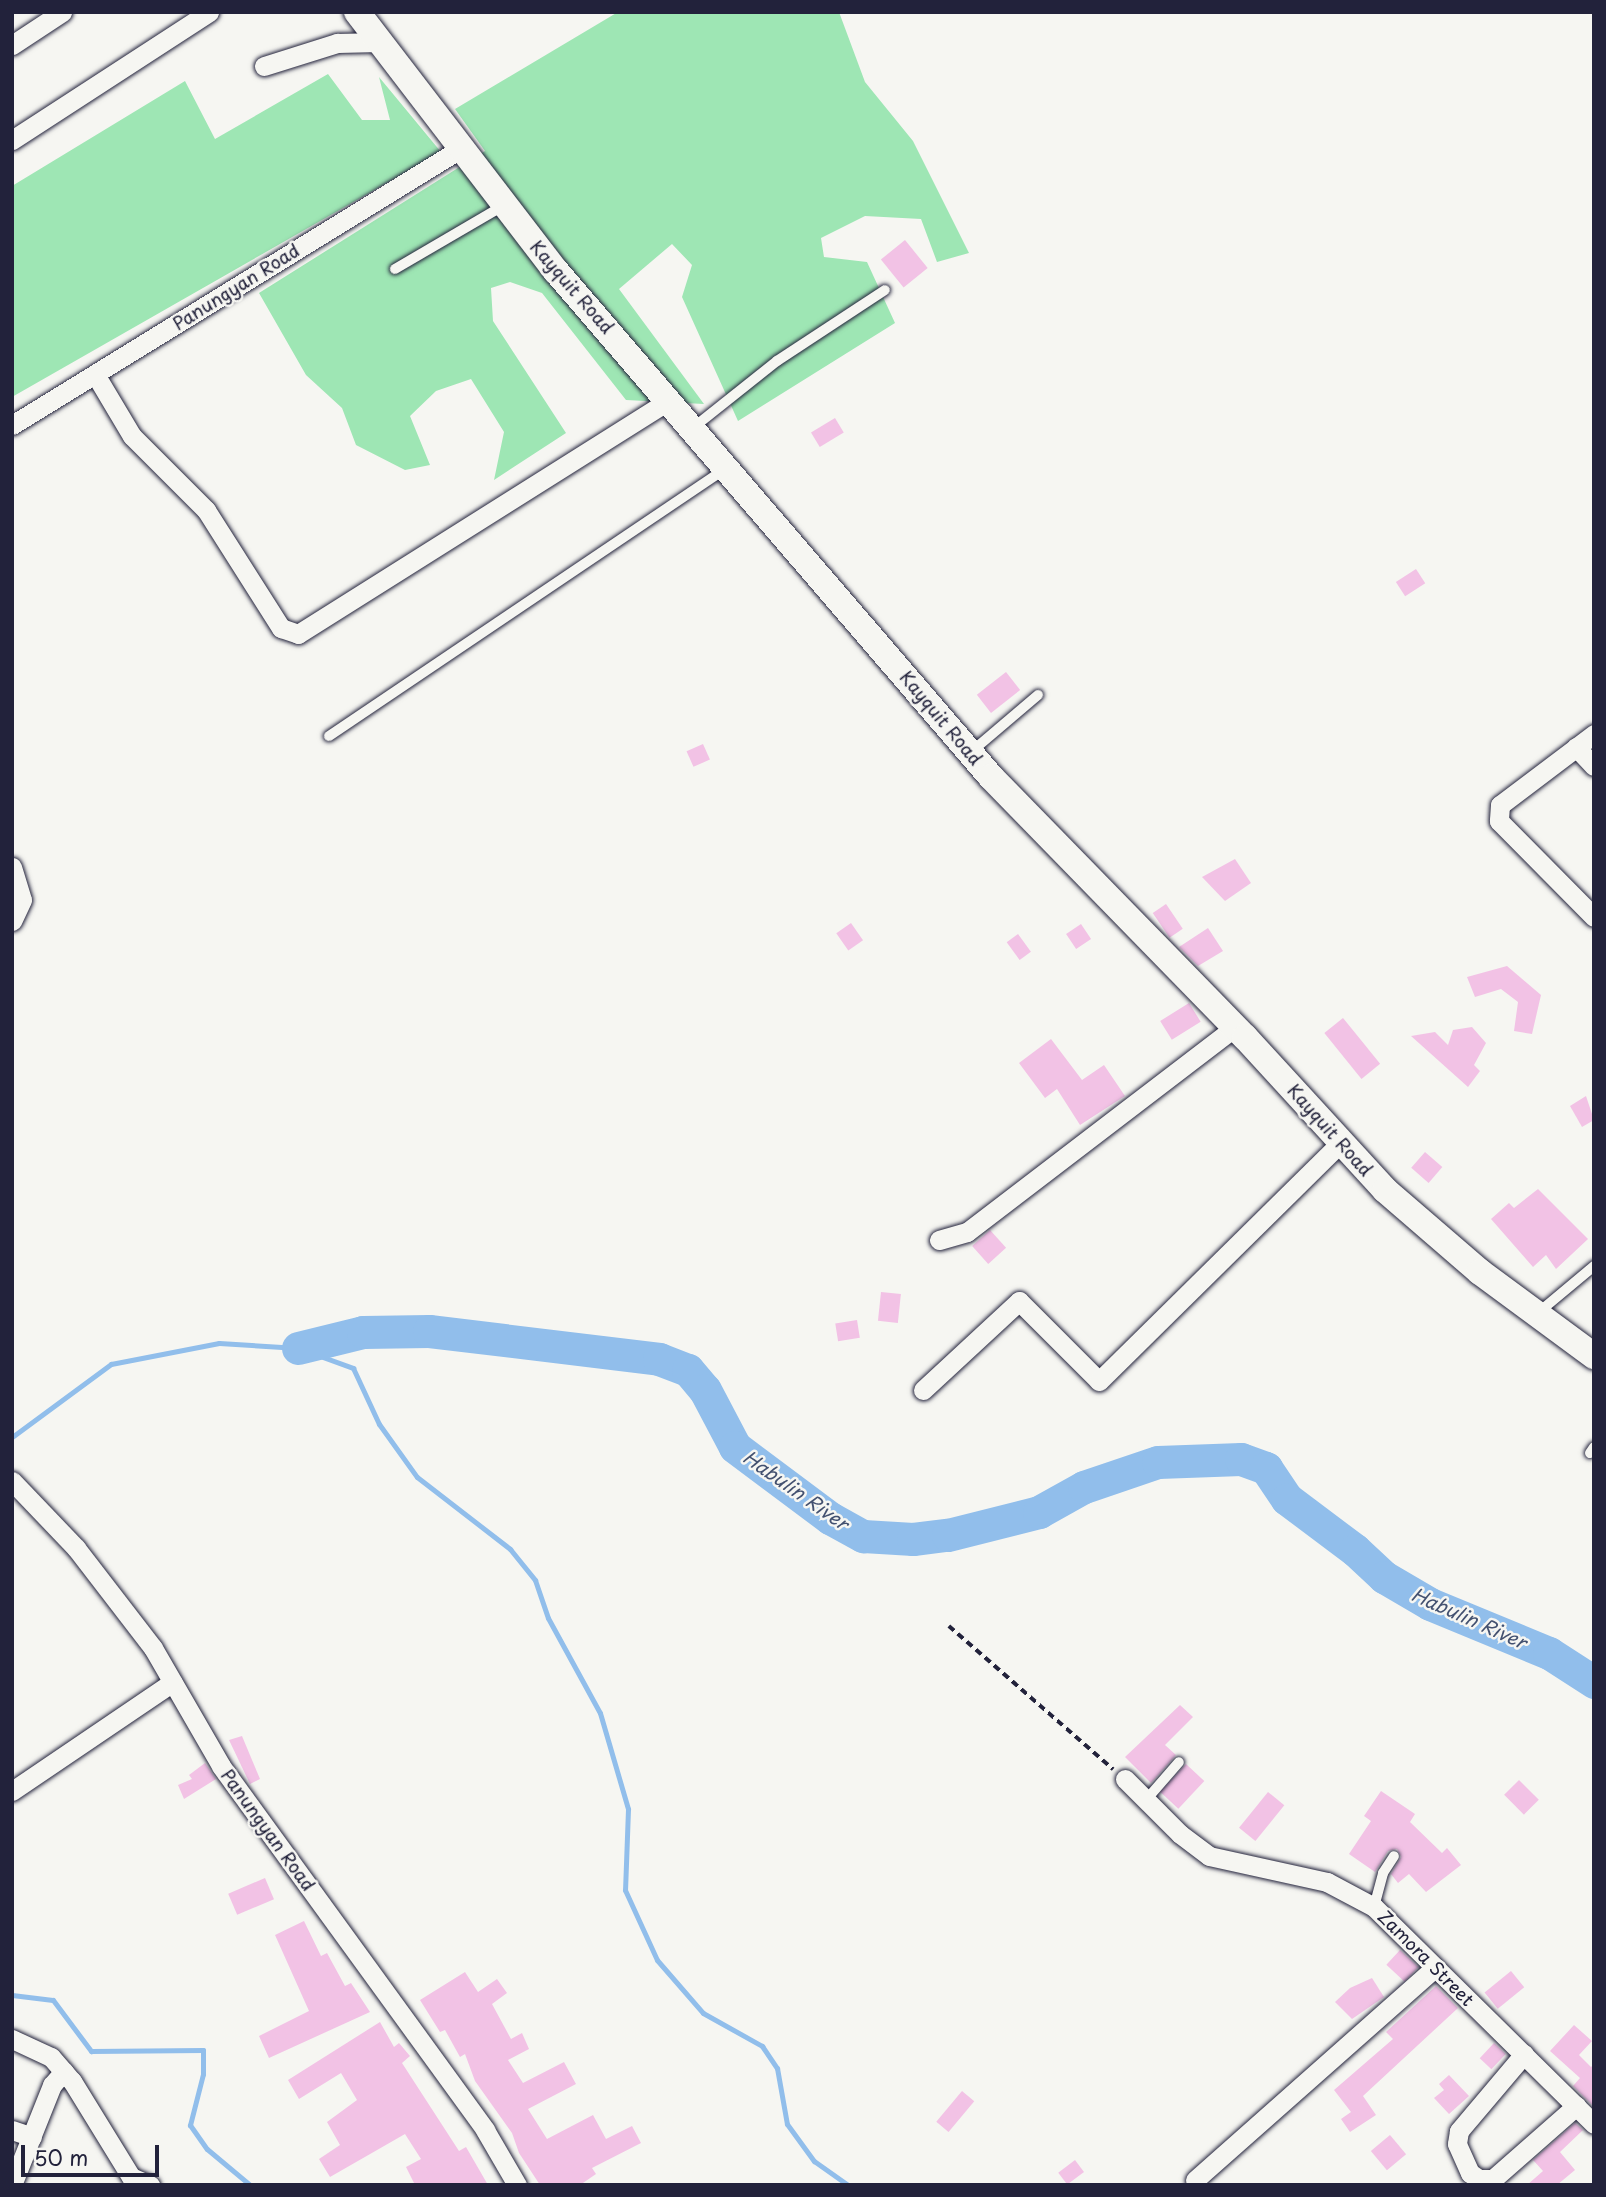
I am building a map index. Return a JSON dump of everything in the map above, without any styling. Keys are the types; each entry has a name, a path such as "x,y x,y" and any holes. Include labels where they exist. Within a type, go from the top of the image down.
{"street":[{"path":"12,45 62,12"},
{"path":"12,140 209,12"},
{"name":"Kayquit Road","path":"357,12 503,206 970,753 1234,1027 1385,1190 1536,1315 1594,1356"},
{"path":"264,66 337,43 380,42"},
{"name":"Panungyan Road","path":"12,425 460,149"},
{"path":"95,374 132,436 206,510 281,628 298,634 670,400"},
{"path":"1594,734 1500,805 1499,821 1594,916"},
{"path":"1576,747 1594,766"},
{"path":"12,867 22,900 12,921"},
{"path":"939,1240 967,1232 1234,1027"},
{"path":"923,1390 1019,1301 1099,1381 1341,1142"},
{"name":"Panungyan Road","path":"12,1481 76,1548 153,1648 221,1766 485,2130 517,2185"},
{"path":"12,1791 173,1682"},
{"name":"Zamora Street","path":"1125,1779 1209,1856 1327,1882 1374,1907 1594,2124"},
{"path":"1195,2180 1436,1968"},
{"path":"12,2039 51,2057 64,2071 131,2177 150,2185"},
{"path":"1524,2054 1459,2131 1457,2144 1470,2173 1479,2179 1493,2179 1576,2106"},
{"path":"12,2185 52,2085 64,2071"},
{"path":"12,2130 32,2137"}],"lane":[{"path":"395,269 503,206"},
{"path":"694,428 777,361 885,289"},
{"path":"329,736 728,467"},
{"path":"970,753 1038,695"},
{"path":"1536,1315 1594,1266"},
{"path":"1146,1800 1179,1762"},
{"path":"1374,1907 1383,1872 1394,1856"}],"path":[{"path":"949,1626 1125,1779"}],"green space":[{"path":"618,12 839,12 865,82 913,141 969,253 937,262 921,219 865,216 821,238 824,257 867,262 895,323 738,421 682,297 692,265 672,244 619,289 704,404 626,400 542,293 510,282 491,288 493,321 566,433 494,480 504,432 471,379 436,391 410,416 430,465 405,470 356,445 342,408 306,375 259,293 485,151 455,109"},
{"path":"328,74 362,120 390,120 379,77 441,152 12,397 12,186 185,81 215,139"}],"building":[{"path":"905,240 928,268 904,287 881,260"},
{"path":"835,418 844,433 820,447 811,432"},
{"path":"1416,569 1425,583 1405,596 1396,582"},
{"path":"1006,672 1020,690 991,713 977,695"},
{"path":"703,744 710,760 693,767 687,751"},
{"path":"1235,859 1251,883 1225,901 1202,877"},
{"path":"1166,904 1183,929 1170,938 1153,913"},
{"path":"851,923 863,940 848,951 836,933"},
{"path":"1081,924 1091,939 1076,949 1066,934"},
{"path":"1208,928 1223,951 1198,966 1179,947"},
{"path":"1018,934 1031,952 1020,960 1007,942"},
{"path":"1507,966 1541,995 1532,1034 1514,1031 1518,1002 1501,989 1475,997 1467,977"},
{"path":"1189,1003 1201,1022 1172,1040 1160,1021"},
{"path":"1343,1018 1380,1064 1361,1079 1324,1033"},
{"path":"1472,1027 1486,1043 1474,1065 1480,1071 1468,1087 1411,1036 1435,1032 1448,1045 1453,1030"},
{"path":"1051,1039 1082,1080 1104,1065 1125,1096 1080,1125 1057,1089 1045,1098 1019,1063"},
{"path":"1586,1096 1594,1120 1582,1127 1570,1106"},
{"path":"1425,1152 1442,1167 1429,1183 1411,1168"},
{"path":"1538,1189 1588,1239 1556,1269 1546,1255 1533,1267 1491,1219 1509,1203 1514,1208"},
{"path":"990,1230 1006,1248 988,1264 972,1246"},
{"path":"881,1292 901,1294 898,1323 878,1321"},
{"path":"857,1320 860,1338 838,1341 835,1323"},
{"path":"1180,1705 1193,1717 1165,1745 1176,1755 1151,1783 1125,1757"},
{"path":"242,1736 260,1779 250,1784 229,1740"},
{"path":"205,1763 216,1779 184,1799 178,1785 192,1779 189,1775"},
{"path":"1186,1764 1204,1781 1178,1809 1160,1792"},
{"path":"1519,1780 1539,1800 1524,1815 1504,1795"},
{"path":"1381,1791 1415,1814 1410,1822 1442,1853 1447,1848 1461,1865 1426,1892 1409,1874 1398,1883 1391,1874 1401,1857 1397,1849 1388,1851 1375,1872 1349,1854 1371,1821 1364,1816"},
{"path":"1268,1792 1284,1805 1255,1841 1239,1828"},
{"path":"265,1878 274,1899 237,1915 228,1894"},
{"path":"304,1921 321,1956 327,1953 345,1986 351,1983 370,2012 269,2058 259,2036 309,2011 275,1935"},
{"path":"1400,1950 1418,1967 1405,1982 1386,1965"},
{"path":"1511,1971 1524,1987 1498,2009 1485,1992"},
{"path":"465,1972 478,1992 497,1979 507,1993 492,2004 511,2039 522,2033 529,2049 508,2060 523,2083 564,2062 576,2084 528,2109 547,2139 593,2115 606,2139 632,2126 641,2143 592,2168 596,2174 580,2185 540,2185 519,2153 512,2133 475,2081 465,2054 460,2057 445,2030 440,2032 420,2000"},
{"path":"1372,1978 1384,1997 1352,2019 1335,2002 1350,1988"},
{"path":"1436,1986 1458,2008 1363,2096 1376,2115 1350,2132 1341,2119 1351,2112 1334,2090 1393,2039 1386,2032"},
{"path":"380,2022 394,2047 399,2043 410,2056 402,2063 459,2151 466,2147 488,2185 415,2185 406,2167 421,2159 405,2134 330,2177 319,2159 340,2145 327,2122 357,2100 341,2073 299,2099 288,2080"},
{"path":"1574,2025 1592,2041 1579,2055 1591,2067 1594,2064 1594,2107 1573,2086 1580,2078 1550,2051"},
{"path":"1494,2043 1506,2054 1491,2069 1480,2058"},
{"path":"1449,2075 1469,2096 1449,2114 1434,2098 1444,2090 1439,2084"},
{"path":"962,2091 974,2101 949,2132 936,2122"},
{"path":"1575,2123 1583,2130 1560,2152 1575,2170 1557,2185 1527,2185 1543,2171 1533,2160"},
{"path":"1390,2135 1406,2154 1387,2170 1371,2151"},
{"path":"1075,2160 1084,2172 1067,2185 1058,2173"}],"waterway":[{"name":"Habulin River","path":"298,1348 363,1332 429,1331 659,1359 688,1370 705,1390 735,1447 830,1518 863,1536 913,1539 948,1535 1039,1512 1084,1487 1158,1462 1241,1459 1266,1468 1287,1499 1355,1550 1384,1577 1430,1604 1549,1653 1594,1682"},
{"path":"12,1437 111,1364 219,1343 298,1348 353,1368 379,1424 417,1477 510,1549 535,1580 548,1618 600,1713 628,1809 625,1890 657,1960 703,2013 762,2046 777,2068 787,2124 814,2161 848,2185"},
{"path":"12,1995 53,2000 91,2051 203,2050 203,2074 190,2125 207,2149 250,2185"}]}
